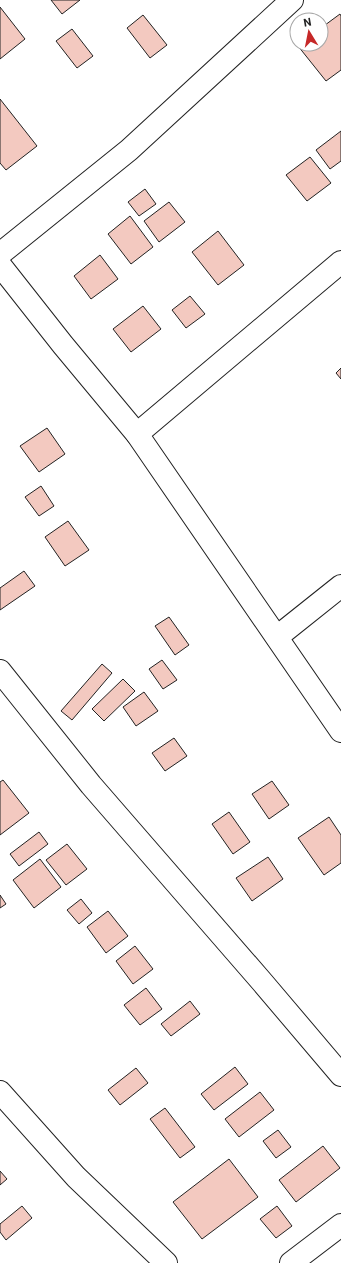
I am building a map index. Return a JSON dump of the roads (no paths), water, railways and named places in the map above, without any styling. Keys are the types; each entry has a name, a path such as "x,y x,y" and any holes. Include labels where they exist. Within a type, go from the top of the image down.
{"street":[{"path":"0,254 129,150 292,0"},
{"path":"137,434 341,262"},
{"path":"0,265 63,345 137,434 341,731"},
{"path":"277,637 341,586"},
{"path":"0,672 91,785 341,1075"},
{"path":"0,1092 76,1178 166,1263"},
{"path":"291,1263 341,1225"}]}
